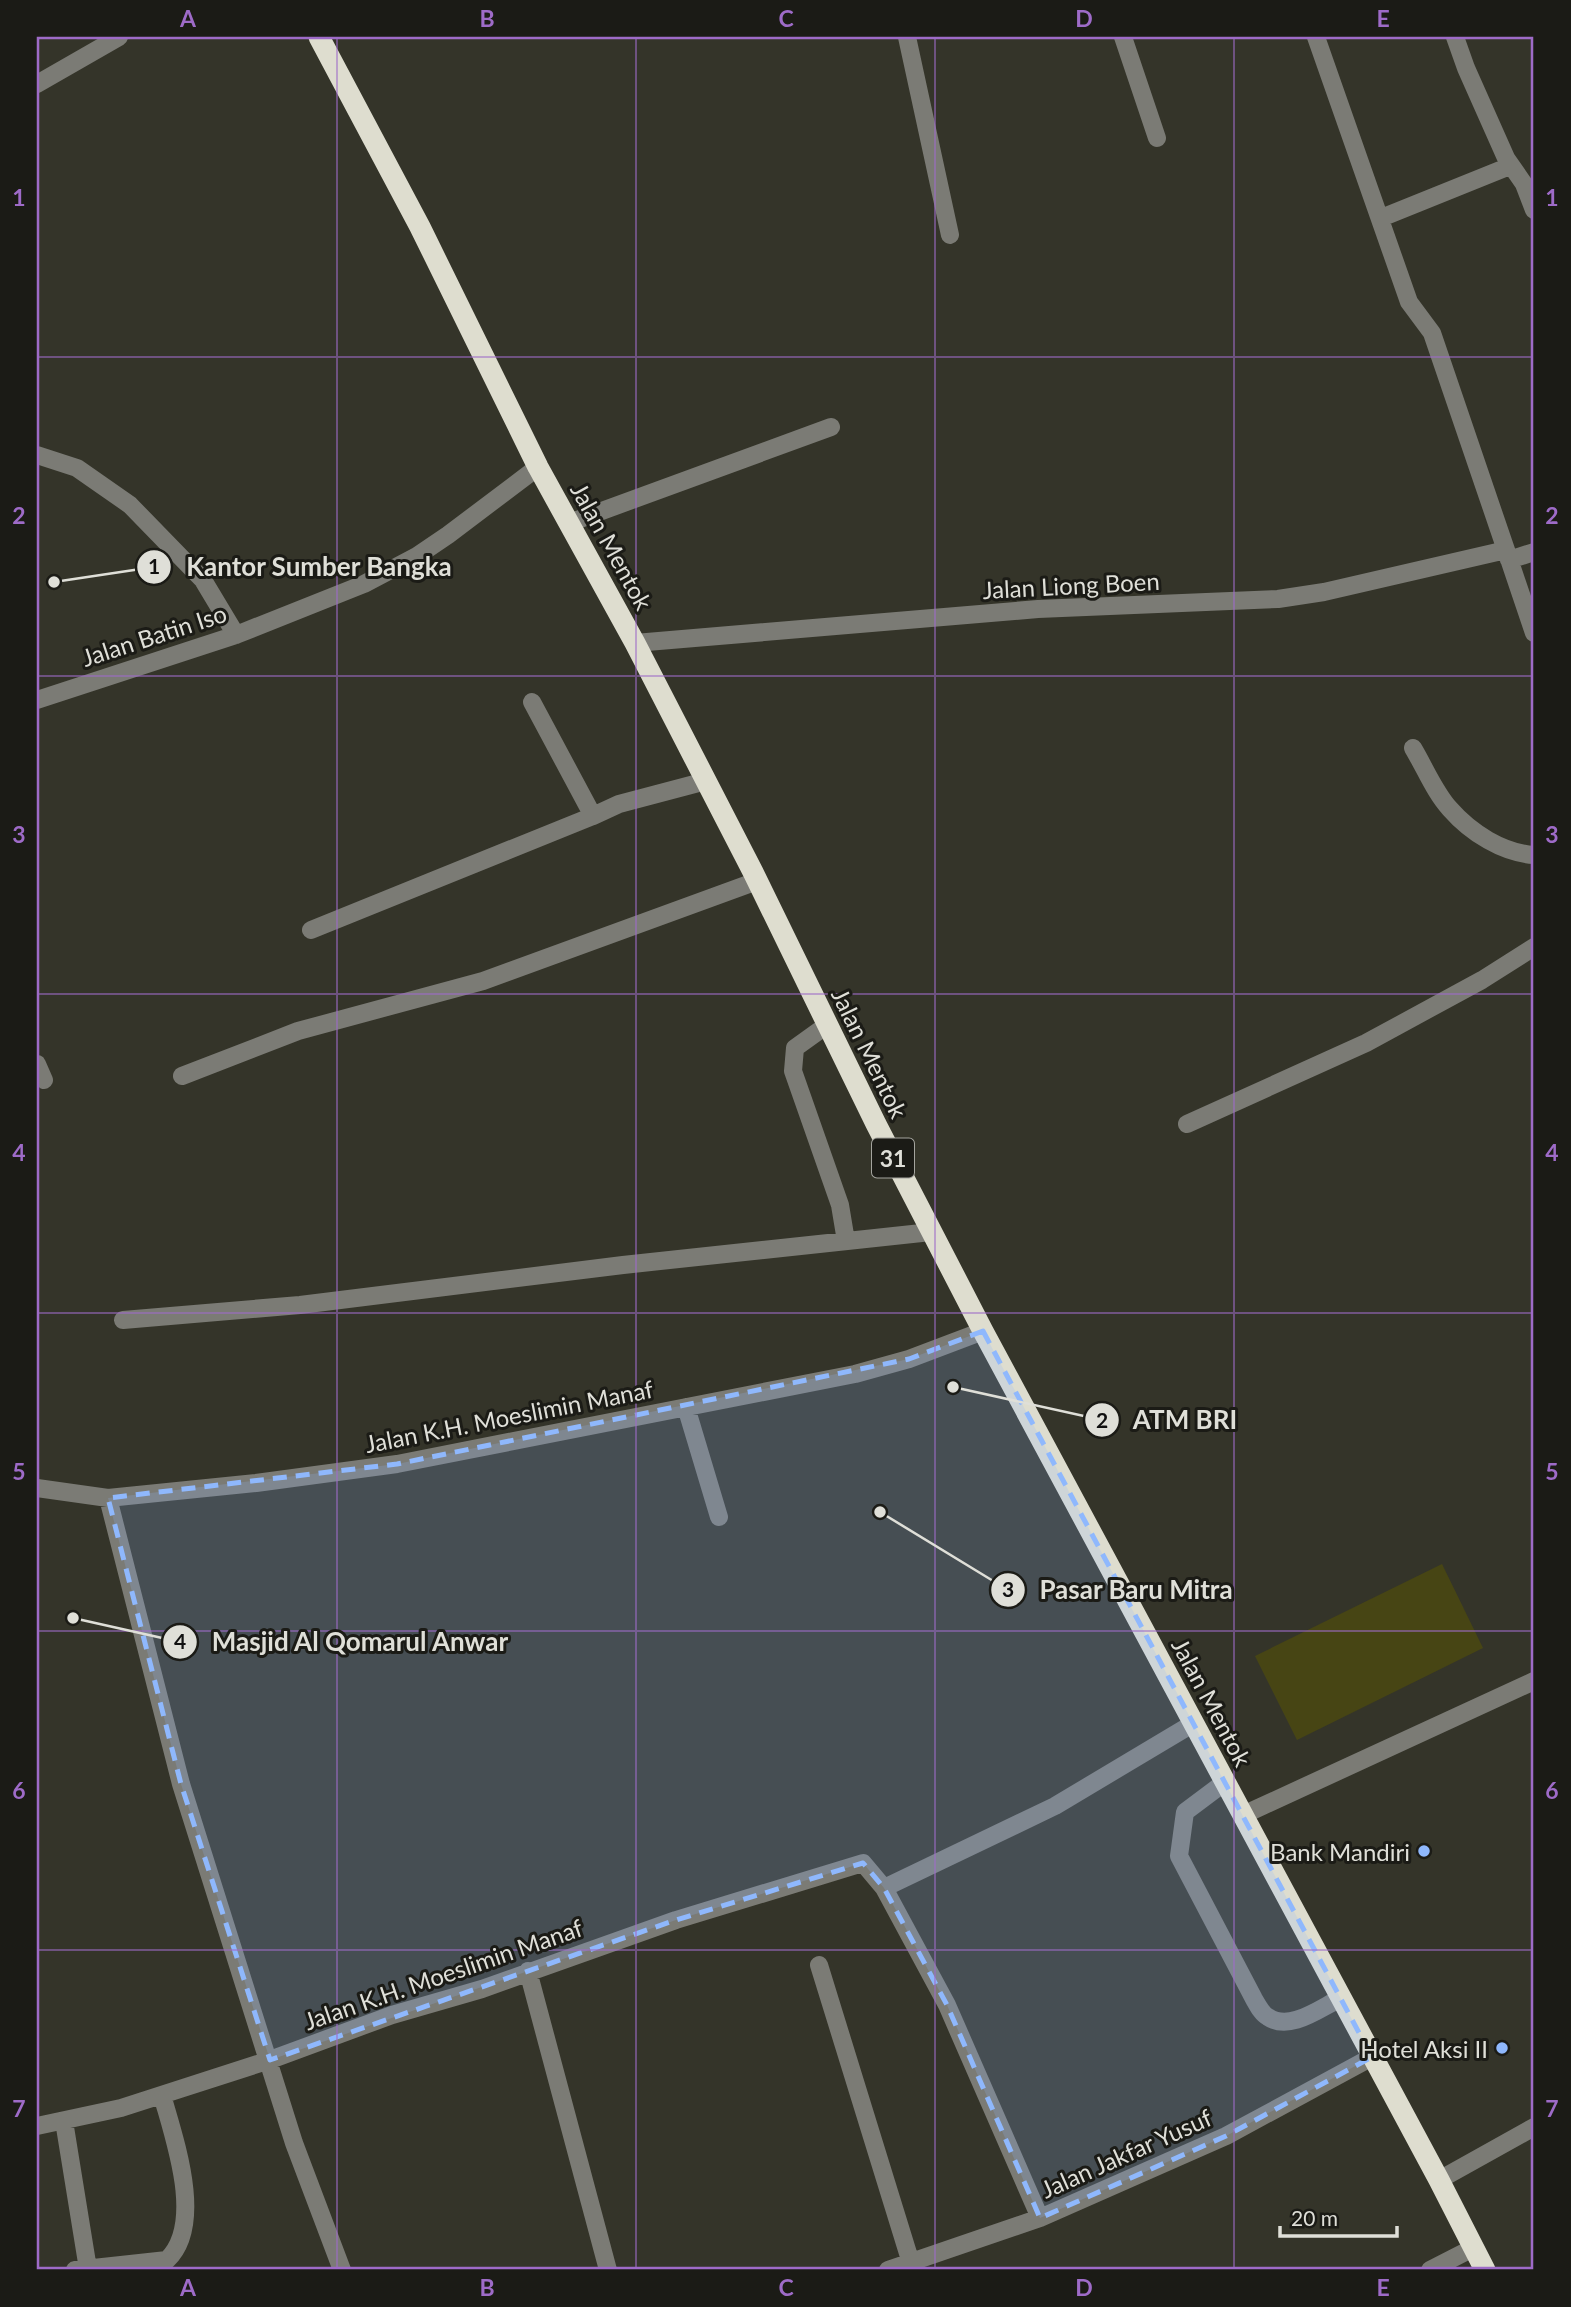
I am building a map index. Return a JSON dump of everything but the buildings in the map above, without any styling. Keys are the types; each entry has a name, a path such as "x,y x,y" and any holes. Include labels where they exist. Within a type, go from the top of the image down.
{"highway":[{"name":"Jalan Mentok","path":"319,37 420,227 538,467 635,643 706,781 931,1233 1485,2270"}],"street":[{"path":"37,84 119,37"},
{"path":"906,37 950,235"},
{"path":"1123,37 1157,138"},
{"path":"1316,37 1409,302 1432,333 1534,633"},
{"path":"1455,37 1510,166 1524,184 1534,210"},
{"path":"1381,218 1510,166"},
{"path":"569,523 831,426"},
{"path":"37,455 77,468 130,505 203,580 236,635"},
{"name":"Jalan Batin Iso","path":"37,700 236,635 364,584 417,556 478,515 538,467"},
{"name":"Jalan Liong Boen","path":"635,643 1038,610 1278,599 1534,552"},
{"path":"532,702 593,816"},
{"path":"1413,748 1448,808 1468,826 1516,854 1534,855"},
{"path":"311,930 619,804 706,781"},
{"path":"182,1076 298,1031 483,981 757,881"},
{"path":"1187,1124 1366,1043 1482,980 1534,947"},
{"path":"827,1025 795,1048 793,1071 840,1205 846,1241"},
{"path":"123,1320 300,1306 623,1265 931,1233"},
{"name":"Jalan K.H. Moeslimin Manaf","path":"37,1488 108,1498 256,1483 397,1464 866,1371 909,1359 983,1331"},
{"path":"686,1408 719,1517"},
{"path":"108,1498 181,1784 294,2143 342,2270"},
{"path":"1243,1815 1534,1681"},
{"path":"1040,2218 947,2005 884,1888 1055,1806 1194,1723"},
{"path":"1225,1782 1185,1812 1179,1856 1255,1999 1265,2016 1276,2022 1290,2023 1341,1998"},
{"name":"Jalan K.H. Moeslimin Manaf","path":"37,2126 121,2108 162,2095 270,2060 392,2015 482,1989 676,1920 863,1863 884,1888"},
{"path":"819,1965 911,2263"},
{"path":"528,1971 608,2270"},
{"name":"Jalan Jakfar Yusuf","path":"888,2270 1040,2218 1226,2136 1372,2057"},
{"path":"64,2120 82,2270 167,2260 178,2249 184,2213 185,2182 162,2095"},
{"path":"1439,2180 1534,2127"},
{"path":"1430,2270 1473,2248"}],"highlighted area":[{"path":"983,1331 1372,2057 1226,2136 1040,2218 947,2005 884,1888 863,1863 676,1920 270,2060 181,1784 108,1498 397,1464 909,1359"}],"shaded area":[{"path":"1442,1564 1483,1648 1297,1740 1255,1656"}],"place":[{"name":"Kantor Sumber Bangka","path":"54,582"},
{"name":"ATM BRI","path":"953,1387"},
{"name":"Pasar Baru Mitra","path":"880,1512"},
{"name":"Masjid Al Qomarul Anwar","path":"73,1618"},
{"name":"Bank Mandiri","path":"1424,1851"},
{"name":"Hotel Aksi II","path":"1502,2048"}]}
